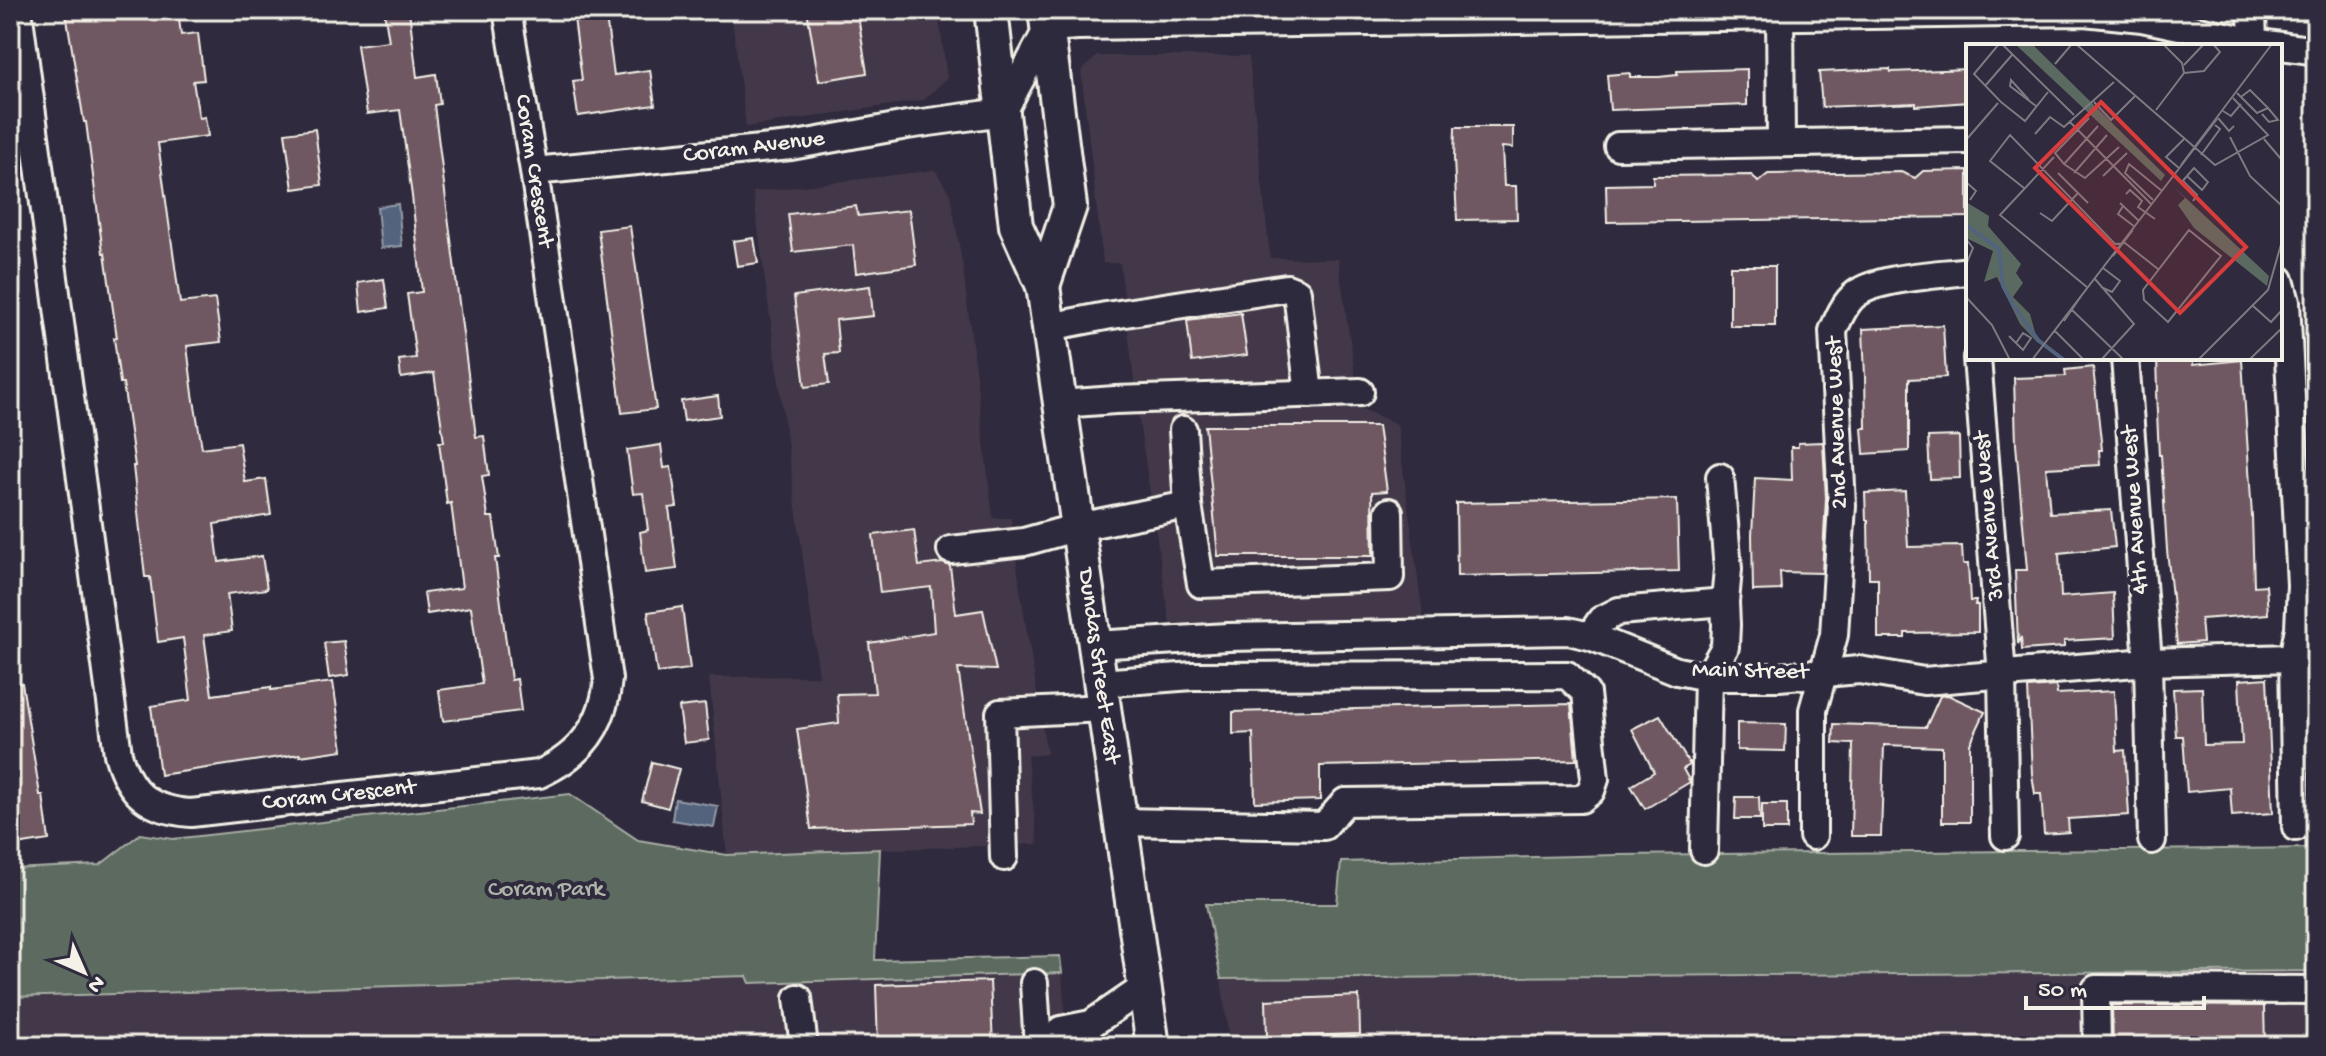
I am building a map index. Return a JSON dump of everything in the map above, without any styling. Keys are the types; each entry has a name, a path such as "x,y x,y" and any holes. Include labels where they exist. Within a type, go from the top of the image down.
{"main road":[{"name":"Dundas Street East","path":"991,10 988,114 1016,226 1043,286 1153,1046"},
{"name":"Dundas Street East","path":"1043,286 1070,206 1046,19"}],"street":[{"name":"Coram Crescent","path":"18,10 118,754 124,774 140,796 166,809 191,813 539,774 560,765 585,740 607,699 608,679 534,171 507,10"},
{"path":"988,114 1046,19 1078,26 1780,13 2084,12 2142,18 2254,44 2252,10"},
{"path":"1780,13 1781,142"},
{"path":"2282,47 2316,51"},
{"name":"Coram Avenue","path":"534,171 791,146 988,114"},
{"path":"1618,146 1966,140"},
{"name":"2nd Avenue West","path":"1813,836 1813,710 1834,635 1842,505 1833,331 1840,314 1856,294 1882,282 1966,271"},
{"path":"2282,287 2286,302 2301,585 2299,628 2304,656 2296,827"},
{"path":"1049,327 1287,288 1297,292 1309,394"},
{"name":"3rd Avenue West","path":"1977,360 2002,675 2005,836"},
{"name":"4th Avenue West","path":"2125,360 2148,662 2152,840"},
{"path":"1060,404 1360,392"},
{"path":"1183,430 1188,505 1201,584 1390,577 1389,512"},
{"path":"1704,850 1708,677 1725,647 1728,569 1720,477"},
{"path":"951,550 1024,542 1078,527 1188,505"},
{"path":"1590,636 1601,620 1619,611 1725,602"},
{"name":"Main Street","path":"1094,645 1228,637 1568,631 1590,636 1677,671 1708,677 1779,677 1859,670 1924,681 2148,662 2304,656"},
{"path":"1004,857 1000,713 1102,696 1193,676 1567,675 1586,693 1595,779 1591,791 1581,799 1345,802 1324,826 1121,822"},
{"path":"1034,983 1038,1046"},
{"path":"1046,1046 1052,1046 1061,1030 1091,1024 1145,987"},
{"path":"2097,1046 2096,989 2316,990"},
{"path":"798,998 804,1046"}],"shaded area":[{"path":"731,10 938,10 947,78 924,100 746,127"},
{"path":"1097,56 1249,56 1270,258 1338,259 1360,408 1397,424 1424,623 1170,624 1138,415 1120,263 1103,263 1081,71"},
{"path":"935,170 950,193 963,267 993,518 1011,518 1047,754 1027,756 1038,844 727,855 709,677 819,676 753,192"},
{"path":"2316,971 2316,1046 1230,1046 1221,979"},
{"path":"1062,973 1068,1046 10,1046 10,997 748,976 750,983"}],"green space":[{"name":"Coram Park","path":"570,794 638,840 727,855 880,849 875,960 1060,956 1062,973 750,983 747,976 10,997 10,869 100,865 140,834 173,839"},
{"path":"2316,848 2316,971 1221,979 1206,904 1337,904 1341,862 1618,855"}],"water":[{"path":"398,204 402,246 381,248 377,207"},
{"path":"675,799 718,806 714,827 672,820"}],"building":[{"path":"87,10 178,10 181,35 198,33 204,80 193,81 199,118 205,117 208,136 158,143 180,303 215,299 221,342 187,346 193,394 202,448 239,443 245,482 266,479 271,515 214,524 219,562 262,556 267,589 227,594 232,631 204,635 212,695 333,682 343,750 160,775 151,706 191,700 183,638 158,642 150,577 145,577 135,466 123,383 120,383 114,338 117,338 86,122 66,13"},
{"path":"384,10 409,10 417,77 436,74 440,104 434,105 476,437 484,436 489,475 482,476 488,517 493,517 499,558 495,558 511,680 517,679 521,711 443,721 439,690 482,684 471,607 427,614 424,593 462,588 451,503 447,504 439,442 444,442 434,373 401,378 399,360 416,358 407,294 422,292 412,196 400,110 367,114 357,45 389,41"},
{"path":"573,10 605,10 614,75 650,70 655,105 578,116 573,81 582,80"},
{"path":"807,10 857,10 867,73 819,81"},
{"path":"1747,69 1747,105 1610,110 1607,75 1630,73 1630,77 1659,77 1677,75 1677,71"},
{"path":"1966,69 1966,102 1822,107 1819,72"},
{"path":"1455,127 1513,127 1513,148 1502,147 1504,186 1516,186 1517,219 1457,220"},
{"path":"315,129 322,185 293,189 285,133"},
{"path":"1966,170 1966,217 1607,222 1606,185 1653,184 1653,176 1752,175 1758,182 1768,174 1901,172 1915,178 1923,171"},
{"path":"856,206 858,216 909,210 916,265 856,273 853,245 793,252 788,214"},
{"path":"630,226 656,409 622,413 598,230"},
{"path":"754,238 758,263 737,266 733,241"},
{"path":"1730,266 1775,266 1775,326 1730,326"},
{"path":"384,279 388,308 361,312 358,283"},
{"path":"870,286 873,316 836,320 839,353 825,354 829,384 805,387 794,296"},
{"path":"1241,313 1247,355 1192,362 1187,320"},
{"path":"1943,325 1946,377 1909,379 1909,451 1864,454 1863,329"},
{"path":"2157,360 2193,360 2193,365 2242,360 2254,586 2266,585 2268,614 2201,619 2203,642 2177,644 2159,455"},
{"path":"2093,367 2102,450 2099,450 2100,465 2046,468 2050,513 2111,510 2115,547 2059,553 2061,597 2113,593 2115,638 2064,641 2064,647 2022,650 2021,637 2018,644 2015,570 2027,570 2016,444 2014,378 2066,376 2065,370"},
{"path":"718,396 720,416 684,421 681,401"},
{"path":"1205,426 1378,426 1387,491 1372,492 1373,556 1218,556"},
{"path":"1959,436 1960,478 1930,479 1928,437"},
{"path":"1823,442 1826,498 1822,573 1780,572 1781,590 1753,591 1755,478 1792,480 1791,447 1798,447 1798,443"},
{"path":"661,445 664,468 671,467 677,507 669,508 677,569 645,573 640,532 648,530 643,493 633,494 627,450"},
{"path":"1905,491 1908,547 1962,546 1963,564 1968,564 1970,601 1976,601 1975,605 1978,605 1978,632 1905,633 1905,638 1878,638 1878,578 1869,578 1865,493"},
{"path":"1677,499 1679,571 1457,576 1456,503"},
{"path":"914,530 919,566 943,563 950,566 956,614 983,610 996,670 958,669 980,814 970,813 971,824 811,829 797,729 839,723 837,694 875,693 869,643 934,632 931,587 880,593 873,535"},
{"path":"682,607 690,669 657,673 648,612"},
{"path":"344,641 349,675 329,678 324,643"},
{"path":"2267,678 2273,813 2232,816 2230,788 2187,792 2183,736 2176,736 2173,689 2202,688 2204,745 2242,744 2239,680"},
{"path":"22,683 49,840 10,846 10,684"},
{"path":"2056,686 2057,694 2114,691 2117,751 2125,750 2129,815 2068,819 2069,832 2044,834 2041,794 2035,794 2032,774 2028,688"},
{"path":"1948,695 1985,712 1970,744 1970,822 1942,822 1942,747 1884,745 1881,836 1851,836 1853,744 1833,743 1834,724 1926,727 1940,696"},
{"path":"705,704 709,740 684,743 679,707"},
{"path":"1571,704 1576,760 1320,766 1320,800 1255,802 1253,733 1233,734 1233,712"},
{"path":"1660,715 1690,765 1683,769 1690,782 1645,809 1631,786 1654,772 1632,729"},
{"path":"1737,723 1786,724 1785,751 1737,750"},
{"path":"652,762 679,769 668,808 642,801"},
{"path":"1736,797 1759,797 1760,819 1735,819"},
{"path":"1762,804 1787,804 1787,830 1762,830"},
{"path":"990,981 993,1046 878,1046 876,985"},
{"path":"1359,996 1360,1034 1267,1037 1266,1000"},
{"path":"2112,1005 2264,1006 2265,1046 2113,1046"}]}
